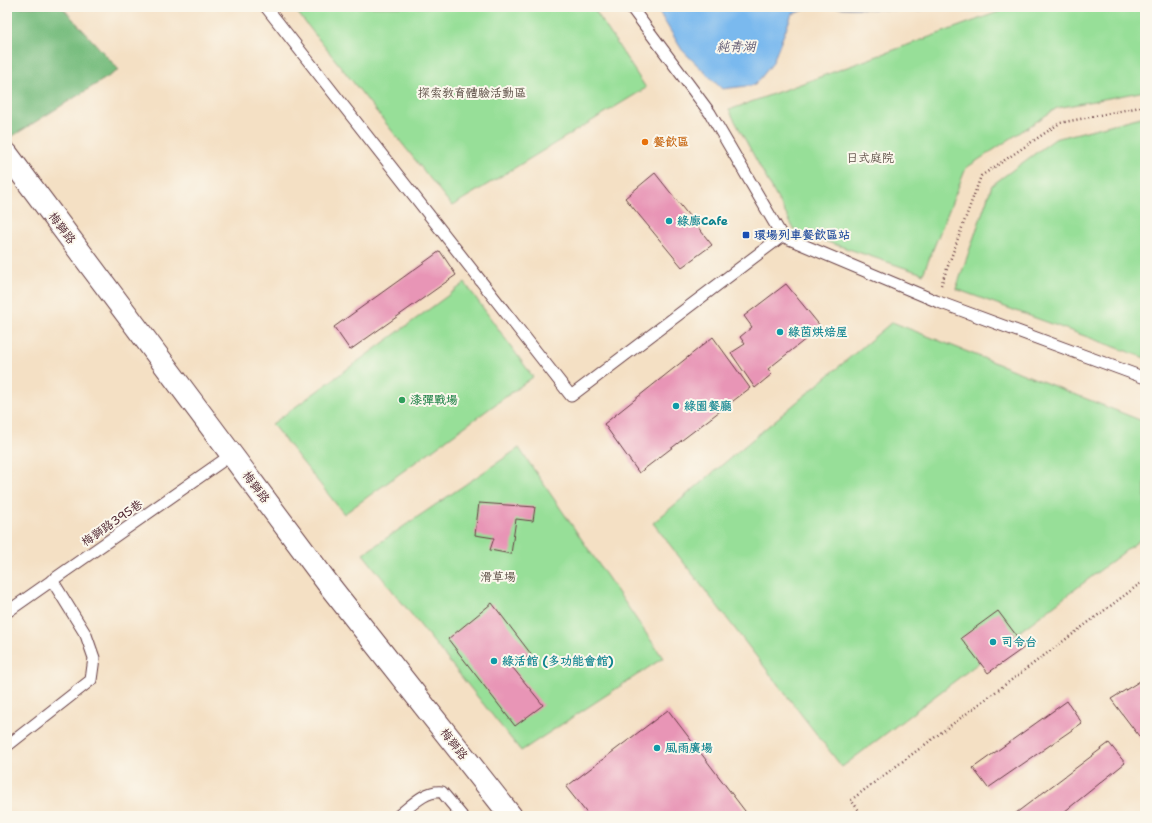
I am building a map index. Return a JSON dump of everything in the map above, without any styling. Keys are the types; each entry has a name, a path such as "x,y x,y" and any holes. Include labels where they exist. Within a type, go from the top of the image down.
{"street":[{"name":"梅獅路","path":"7,154 332,589 511,816"}],"lane":[{"path":"266,7 571,396 782,236"},
{"path":"631,7 710,113 782,236 936,301 1145,378"},
{"name":"梅獅路395巷","path":"7,612 232,454"},
{"path":"7,746 91,680 94,658 86,635 52,580"},
{"path":"398,816 418,800 433,791 442,792 462,816"}],"path":[{"path":"936,301 982,176 1060,123 1145,106"},
{"path":"863,816 851,800 1145,580"}],"green space":[{"path":"7,7 62,7 119,70 11,137 7,132"},
{"name":"探索教育體驗活動區","path":"293,7 593,7 646,88 452,206"},
{"name":"日式庭院","path":"1012,7 1145,7 1145,91 1057,108 966,168 923,274 795,231 729,110"},
{"path":"1145,116 1145,358 956,289 992,185 1055,139"},
{"name":"漆彈戰場","path":"465,283 533,377 344,514 272,424"},
{"path":"892,322 1145,422 1145,536 842,767 653,523"},
{"name":"滑草場","path":"519,448 663,658 521,751 363,554"}],"water":[{"name":"純青湖","path":"656,7 814,7 792,14 772,64 755,85 722,89 682,50"},
{"path":"822,7 928,7 920,11"}],"building":[{"name":"綠廊Cafe","path":"655,173 712,245 682,267 625,198"},
{"path":"440,251 456,275 350,350 334,327"},
{"name":"綠茵烘焙屋","path":"786,284 821,327 768,369 772,374 755,388 731,353 745,344 740,337 752,327 744,316"},
{"name":"綠園餐廳","path":"713,337 750,388 639,473 604,424"},
{"path":"479,503 535,507 533,521 516,519 511,554 490,550 494,538 475,535"},
{"name":"綠活館 (多功能會館)","path":"492,603 531,654 513,668 543,705 515,726 448,639"},
{"name":"司令台","path":"998,611 1025,647 988,673 961,638"},
{"path":"1145,678 1145,744 1111,699"},
{"path":"1067,701 1082,723 988,788 973,768"},
{"name":"風雨廣場","path":"668,710 748,815 589,816 566,787"},
{"path":"1109,743 1125,763 1059,816 1012,816"}],"place":[{"name":"餐飲區","path":"645,142"},
{"name":"綠廊Cafe","path":"669,221"},
{"name":"環場列車餐飲區站","path":"746,235"},
{"name":"綠茵烘焙屋","path":"780,332"},
{"name":"漆彈戰場","path":"402,400"},
{"name":"綠園餐廳","path":"676,406"},
{"name":"司令台","path":"993,642"},
{"name":"綠活館 (多功能會館)","path":"494,661"},
{"name":"風雨廣場","path":"657,748"}]}
